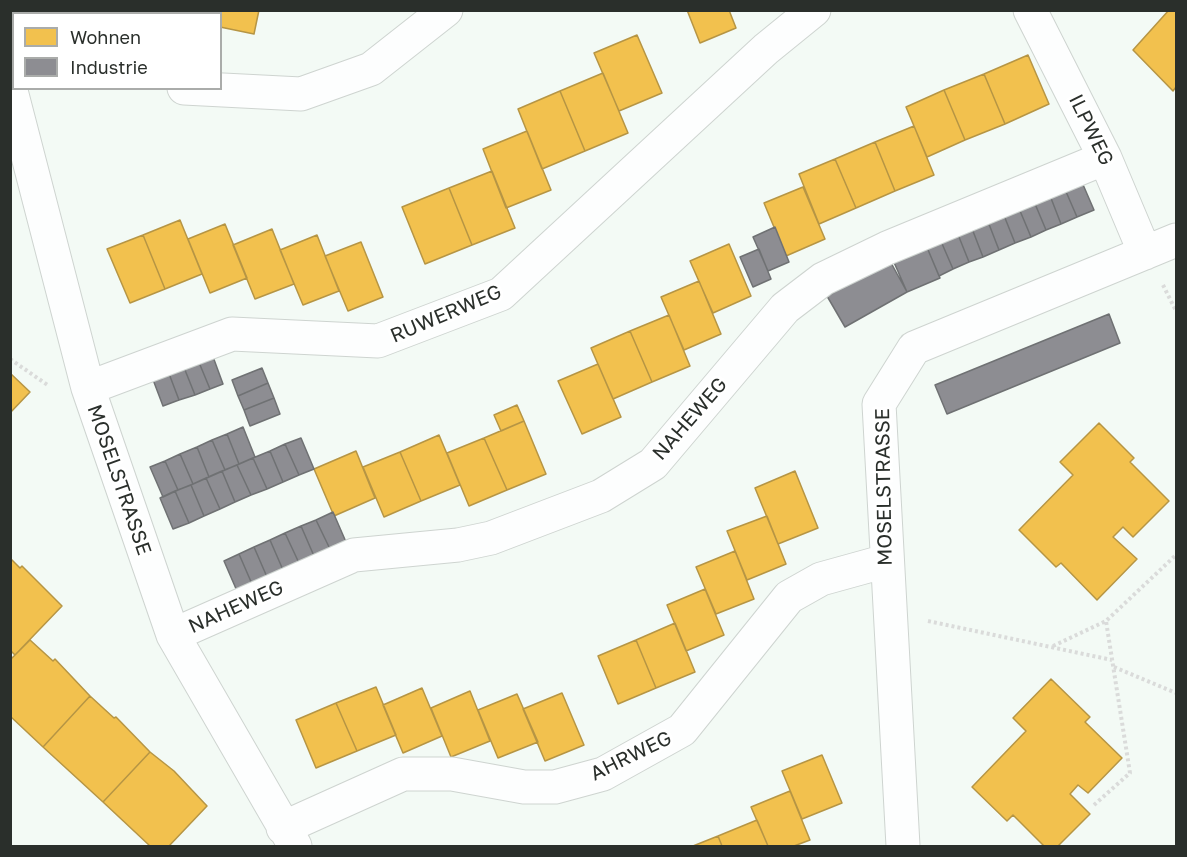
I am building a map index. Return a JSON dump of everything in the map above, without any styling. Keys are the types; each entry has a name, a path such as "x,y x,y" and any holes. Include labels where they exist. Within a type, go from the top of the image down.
{"street":[{"path":"222,90 302,94 371,69 446,10"},
{"name":"RUWERWEG","path":"88,388 232,334 378,341 501,294 766,49 814,10"},
{"name":"ILPWEG","path":"1030,10 1105,158 1145,253"},
{"name":"MOSELSTRASSE","path":"10,87 88,388 173,635 289,837"},
{"name":"NAHEWEG","path":"173,635 354,555 458,545 491,538 601,495 653,464 785,308 823,279 887,248 1105,158"},
{"name":"MOSELSTRASSE","path":"900,846 879,404 914,348 1176,240"},
{"name":"AHRWEG","path":"289,837 403,774 452,774 524,788 555,787 603,774 682,730 789,597 821,579 886,561"}],"path":[{"path":"1161,283 1176,311"},
{"path":"1052,646 1106,621 1176,555"},
{"path":"929,621 1112,660"},
{"path":"1094,806 1130,773 1106,621"},
{"path":"1114,667 1176,693"}],"building: Wohnen":[{"path":"148,10 259,10 254,34 222,27 222,12 148,12"},
{"path":"687,10 729,10 736,28 700,43"},
{"path":"1169,10 1176,10 1176,87 1173,91 1133,50"},
{"path":"637,35 662,93 619,111 594,53"},
{"path":"1028,55 1049,104 1005,124 984,74"},
{"path":"603,73 628,133 585,151 560,91"},
{"path":"984,74 1005,124 965,140 944,90"},
{"path":"944,90 965,140 927,157 906,107"},
{"path":"560,91 585,151 542,169 518,109"},
{"path":"914,126 934,175 895,191 875,142"},
{"path":"527,131 551,190 506,208 483,149"},
{"path":"875,142 895,191 856,208 835,159"},
{"path":"835,159 856,208 819,224 799,174"},
{"path":"492,171 515,228 472,245 449,188"},
{"path":"803,187 825,239 786,256 764,203"},
{"path":"449,188 472,245 425,264 402,207"},
{"path":"180,220 202,274 165,289 143,235"},
{"path":"225,224 247,278 210,293 188,239"},
{"path":"272,229 294,284 255,299 233,245"},
{"path":"143,235 165,289 130,303 107,249"},
{"path":"317,235 339,291 303,305 280,250"},
{"path":"361,242 383,297 348,311 325,256"},
{"path":"729,244 751,296 713,313 690,261"},
{"path":"699,281 721,334 684,350 661,297"},
{"path":"669,315 690,366 652,382 630,331"},
{"path":"630,331 652,382 613,399 591,348"},
{"path":"598,364 621,417 582,434 558,381"},
{"path":"10,373 30,392 10,413"},
{"path":"517,405 524,421 501,431 494,415"},
{"path":"524,421 546,474 507,490 484,438"},
{"path":"1099,423 1134,458 1130,462 1169,501 1133,537 1123,527 1113,537 1137,559 1097,600 1061,563 1056,567 1019,530 1073,475 1060,462"},
{"path":"439,435 460,485 421,501 400,452"},
{"path":"484,438 507,490 469,506 447,453"},
{"path":"356,451 375,498 334,516 314,469"},
{"path":"400,452 421,501 384,517 363,467"},
{"path":"795,471 818,528 778,544 755,488"},
{"path":"767,516 786,564 747,580 727,531"},
{"path":"735,551 754,599 716,614 696,567"},
{"path":"10,558 20,568 22,566 62,606 15,655 10,650"},
{"path":"705,589 724,635 686,651 667,605"},
{"path":"675,623 695,672 656,688 636,640"},
{"path":"30,640 53,661 55,659 90,696 43,747 10,716 10,660"},
{"path":"636,640 656,688 618,704 598,656"},
{"path":"1051,679 1090,717 1085,722 1122,758 1088,793 1078,785 1070,794 1090,814 1058,846 1044,846 1013,815 1007,821 972,787 1026,731 1013,718"},
{"path":"376,687 396,735 357,751 336,703"},
{"path":"422,688 442,736 403,753 383,705"},
{"path":"470,691 490,741 451,757 431,708"},
{"path":"562,693 584,745 545,761 523,709"},
{"path":"517,694 538,742 498,758 478,710"},
{"path":"90,696 114,718 116,717 150,752 103,802 43,747"},
{"path":"336,703 357,751 316,768 296,720"},
{"path":"150,752 174,771 207,806 169,846 150,846 103,802"},
{"path":"822,755 842,803 802,819 782,771"},
{"path":"790,791 810,840 794,846 768,846 751,807"},
{"path":"757,820 768,846 722,846 718,836"},
{"path":"718,836 722,846 693,846"}],"building: Industrie":[{"path":"1081,180 1094,210 1077,217 1064,187"},
{"path":"1064,187 1077,217 1061,224 1049,193"},
{"path":"1049,193 1061,224 1046,230 1033,199"},
{"path":"1033,199 1046,230 1031,237 1018,206"},
{"path":"1018,206 1031,237 1015,243 1003,213"},
{"path":"1003,213 1015,243 999,250 987,219"},
{"path":"987,219 999,250 983,257 971,226"},
{"path":"971,226 983,257 969,262 957,232"},
{"path":"775,227 789,262 768,271 753,237"},
{"path":"957,232 969,262 953,269 940,239"},
{"path":"940,239 953,269 939,276 926,245"},
{"path":"926,245 940,278 907,292 893,260"},
{"path":"759,249 771,279 753,287 740,257"},
{"path":"890,261 907,292 845,327 827,296"},
{"path":"1109,314 1120,343 947,414 935,385"},
{"path":"212,354 223,384 210,389 198,360"},
{"path":"198,360 210,389 195,395 183,365"},
{"path":"183,365 195,395 179,400 168,371"},
{"path":"262,368 268,383 238,396 232,380"},
{"path":"168,371 179,400 163,406 152,377"},
{"path":"268,383 274,398 244,410 238,396"},
{"path":"274,398 280,414 250,426 244,410"},
{"path":"243,427 255,457 239,464 227,434"},
{"path":"227,434 239,464 225,470 212,440"},
{"path":"301,438 314,469 299,475 285,444"},
{"path":"212,440 225,470 209,477 197,447"},
{"path":"285,444 299,475 283,482 270,451"},
{"path":"197,447 209,477 193,484 180,454"},
{"path":"270,451 283,482 267,489 253,458"},
{"path":"180,454 193,484 178,490 165,461"},
{"path":"253,458 267,489 251,495 237,465"},
{"path":"165,461 178,490 163,497 150,467"},
{"path":"237,465 251,495 235,502 222,471"},
{"path":"222,471 235,502 220,509 206,478"},
{"path":"206,478 220,509 204,516 191,485"},
{"path":"191,485 204,516 189,523 175,491"},
{"path":"175,491 189,523 173,529 160,498"},
{"path":"333,512 346,542 330,549 316,520"},
{"path":"316,520 330,549 314,556 301,526"},
{"path":"301,526 314,556 299,563 285,533"},
{"path":"285,533 299,563 283,570 270,540"},
{"path":"270,540 283,570 267,577 254,547"},
{"path":"254,547 267,577 252,584 239,554"},
{"path":"239,554 252,584 237,591 224,561"}]}
